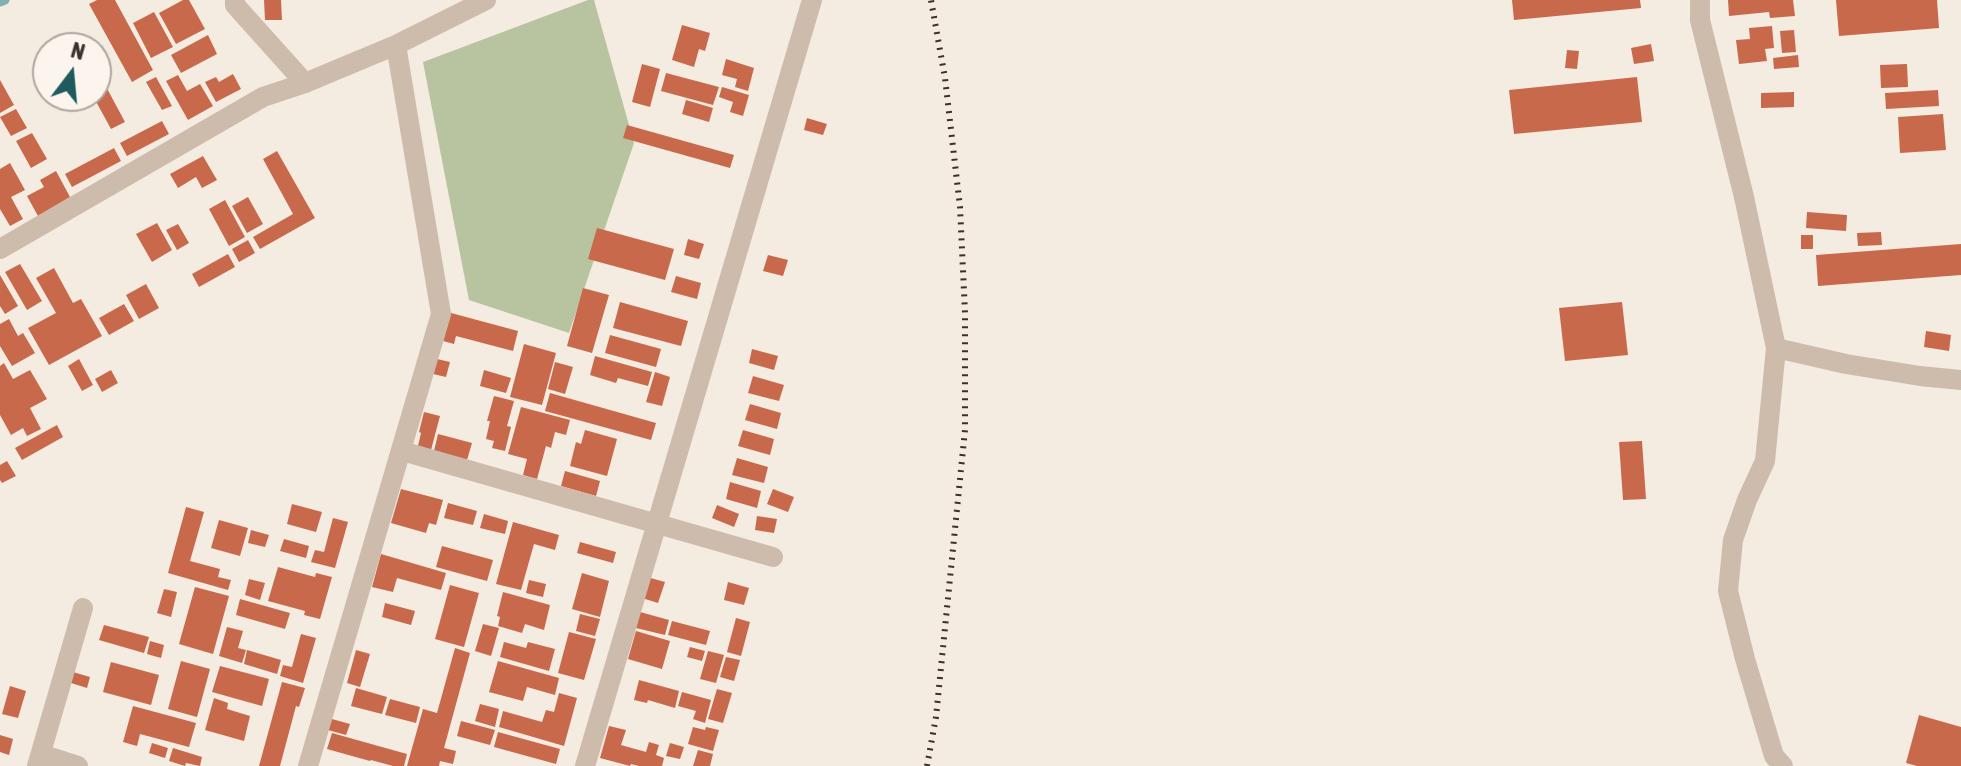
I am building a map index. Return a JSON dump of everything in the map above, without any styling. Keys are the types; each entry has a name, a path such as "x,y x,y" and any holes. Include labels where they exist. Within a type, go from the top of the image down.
{"street":[{"path":"235,0 235,5 305,83"},
{"path":"0,249 263,97 396,45 486,0"},
{"path":"585,766 812,0"},
{"path":"1700,0 1700,20 1744,197 1776,348 1765,461 1733,540 1728,591 1774,756 1783,766"},
{"path":"308,766 441,314 396,45"},
{"path":"1776,348 1846,364 1961,380"},
{"path":"402,451 773,557"},
{"path":"78,766 39,760 83,608"}],"green space":[{"path":"594,0 634,143 569,333 469,300 423,62"}],"building":[{"path":"97,0 115,0 153,70 132,82 112,46 112,32 104,32 89,4"},
{"path":"189,0 205,29 176,44 159,13"},
{"path":"264,0 281,0 282,20 265,20"},
{"path":"1512,0 1640,0 1641,8 1514,20"},
{"path":"1728,0 1793,0 1795,16 1770,18 1769,12 1729,16"},
{"path":"1836,0 1937,0 1939,28 1839,36"},
{"path":"154,12 173,47 151,58 133,23"},
{"path":"682,25 710,33 705,51 699,49 694,67 672,60"},
{"path":"1772,26 1774,48 1765,49 1767,61 1739,64 1736,40 1750,39 1749,28"},
{"path":"1794,30 1796,52 1782,53 1780,31"},
{"path":"208,35 217,54 181,73 171,55"},
{"path":"1651,44 1654,61 1634,64 1631,48"},
{"path":"1567,50 1579,51 1577,69 1565,68"},
{"path":"1798,55 1799,67 1774,69 1773,58"},
{"path":"726,59 754,68 748,91 735,87 737,79 722,75"},
{"path":"642,64 660,69 650,107 632,102"},
{"path":"1907,64 1908,87 1881,88 1880,65"},
{"path":"666,73 719,87 713,105 661,91"},
{"path":"233,74 241,89 216,102 205,82 216,77 219,82"},
{"path":"178,75 187,91 200,84 213,106 188,120 166,81"},
{"path":"156,77 172,106 162,110 146,82"},
{"path":"1637,77 1642,122 1514,134 1509,90"},
{"path":"0,80 14,105 0,113"},
{"path":"722,87 749,95 743,116 730,112 733,102 719,97"},
{"path":"1938,90 1939,106 1886,109 1885,93"},
{"path":"1794,92 1794,107 1761,108 1761,93"},
{"path":"112,98 125,122 111,129 102,112 112,112"},
{"path":"686,100 713,108 709,122 682,114"},
{"path":"16,109 27,128 11,136 0,117"},
{"path":"1943,114 1946,150 1900,153 1898,117"},
{"path":"807,118 827,124 823,135 804,130"},
{"path":"162,121 169,134 127,156 120,143"},
{"path":"627,125 734,155 730,168 623,138"},
{"path":"32,133 47,159 31,168 16,141"},
{"path":"114,148 121,161 72,187 65,174"},
{"path":"277,151 315,218 260,249 253,237 293,214 263,159"},
{"path":"203,156 217,180 202,188 196,177 178,188 170,174"},
{"path":"10,163 25,190 11,197 23,219 10,226 0,209 0,169"},
{"path":"56,171 70,197 38,216 27,196 44,187 40,180"},
{"path":"248,197 263,224 247,233 232,206"},
{"path":"225,200 245,237 229,246 209,209"},
{"path":"1807,212 1847,215 1846,231 1806,228"},
{"path":"157,223 172,250 152,262 136,234"},
{"path":"178,224 189,243 177,250 166,230"},
{"path":"597,228 674,249 665,280 588,259"},
{"path":"1881,232 1882,245 1858,246 1857,233"},
{"path":"1801,235 1813,235 1813,249 1801,249"},
{"path":"688,239 704,244 699,259 684,255"},
{"path":"248,240 255,253 239,262 232,249"},
{"path":"1961,244 1961,275 1818,286 1816,255"},
{"path":"228,254 235,267 199,287 192,274"},
{"path":"768,255 788,260 783,276 763,271"},
{"path":"20,264 42,301 27,310 5,272"},
{"path":"54,268 73,303 81,299 102,336 49,365 28,328 56,313 36,278"},
{"path":"0,275 18,306 5,314 0,306"},
{"path":"676,276 701,283 697,299 671,292"},
{"path":"146,284 159,308 139,319 126,295"},
{"path":"583,288 609,295 592,353 567,346"},
{"path":"620,302 688,321 681,346 613,328"},
{"path":"1622,302 1628,355 1565,361 1559,308"},
{"path":"124,304 134,321 109,335 99,318"},
{"path":"451,313 518,331 513,351 456,336 454,344 443,341"},
{"path":"9,319 18,336 23,333 35,353 12,366 0,346 0,324"},
{"path":"1926,331 1951,335 1949,351 1924,347"},
{"path":"610,335 661,349 656,367 605,353"},
{"path":"524,344 556,353 542,405 510,397"},
{"path":"752,349 778,356 774,370 749,363"},
{"path":"595,356 652,372 648,386 618,378 616,383 590,375"},
{"path":"79,359 93,385 82,391 68,366"},
{"path":"437,359 450,362 446,377 433,374"},
{"path":"555,362 573,367 565,394 548,389"},
{"path":"4,363 13,379 30,370 47,399 30,408 41,429 27,436 23,428 11,435 0,415 0,366"},
{"path":"111,370 118,383 102,392 95,379"},
{"path":"484,370 511,378 506,393 480,386"},
{"path":"655,372 670,377 662,406 646,402"},
{"path":"753,376 784,385 779,401 748,393"},
{"path":"550,393 656,423 651,440 545,411"},
{"path":"494,396 514,401 507,426 511,427 505,451 492,448 494,441 486,439"},
{"path":"750,404 781,413 777,429 745,420"},
{"path":"521,407 570,420 566,435 555,432 551,448 546,446 537,479 523,475 527,459 508,454"},
{"path":"424,412 440,416 431,450 418,446"},
{"path":"57,425 63,437 22,460 15,448"},
{"path":"585,430 617,439 607,476 570,466 576,442 581,444"},
{"path":"743,430 774,439 770,455 738,446"},
{"path":"438,434 472,443 467,460 434,451"},
{"path":"1642,441 1646,499 1623,500 1619,442"},
{"path":"737,458 768,467 764,483 732,475"},
{"path":"7,461 16,476 2,483 0,465"},
{"path":"565,471 600,481 596,496 561,486"},
{"path":"730,482 761,491 757,508 726,499"},
{"path":"401,489 443,500 436,525 429,523 426,533 391,523"},
{"path":"773,489 794,497 788,512 767,504"},
{"path":"448,503 477,511 473,525 444,518"},
{"path":"292,504 322,512 316,532 287,524"},
{"path":"717,505 739,514 734,527 712,518"},
{"path":"186,507 204,512 190,561 220,569 218,577 231,580 228,590 168,573"},
{"path":"484,514 508,521 505,534 480,528"},
{"path":"757,516 777,519 774,533 755,530"},
{"path":"333,518 348,522 335,568 311,562 315,550 324,552"},
{"path":"219,520 248,528 240,556 211,548"},
{"path":"513,522 559,535 555,550 534,544 521,590 496,584"},
{"path":"251,530 269,535 265,547 248,543"},
{"path":"284,539 309,546 306,558 280,551"},
{"path":"580,542 616,552 613,563 577,553"},
{"path":"442,546 493,560 487,581 436,567"},
{"path":"381,554 446,573 441,590 397,578 393,592 372,587"},
{"path":"278,567 315,577 316,573 332,577 320,619 304,615 305,611 268,601"},
{"path":"582,573 609,581 600,617 572,609"},
{"path":"647,577 665,582 658,603 642,598"},
{"path":"249,579 265,583 260,600 245,595"},
{"path":"529,580 546,584 543,597 526,593"},
{"path":"728,582 749,588 744,605 724,600"},
{"path":"450,585 479,593 464,647 435,639"},
{"path":"195,587 229,596 213,654 179,644"},
{"path":"164,589 177,592 171,617 157,613"},
{"path":"503,592 550,605 544,630 525,624 522,633 498,626 500,617 497,616"},
{"path":"240,599 290,613 285,629 236,615"},
{"path":"385,603 415,611 411,625 382,617"},
{"path":"640,612 669,620 665,635 636,628"},
{"path":"580,614 600,619 595,636 576,631"},
{"path":"736,618 750,622 741,656 727,652"},
{"path":"672,621 710,631 706,645 668,635"},
{"path":"483,624 499,628 491,656 475,651"},
{"path":"104,625 149,637 144,653 99,640"},
{"path":"227,627 243,631 238,648 246,650 242,663 219,656"},
{"path":"636,631 670,641 662,669 628,659"},
{"path":"569,632 596,639 584,680 558,673"},
{"path":"301,634 316,638 303,683 280,676 283,665 292,667"},
{"path":"150,641 164,645 161,658 147,654"},
{"path":"504,642 526,648 528,642 555,649 549,671 500,657"},
{"path":"690,647 705,651 702,661 687,657"},
{"path":"455,648 470,653 444,748 456,751 453,764 440,761 439,766 407,766 423,709 437,713"},
{"path":"247,650 281,660 277,674 244,664"},
{"path":"356,650 370,654 360,687 347,683"},
{"path":"708,651 724,655 716,683 700,679"},
{"path":"726,657 740,660 734,681 720,677"},
{"path":"181,661 210,669 197,717 168,709"},
{"path":"498,661 559,678 555,695 527,687 523,701 489,692"},
{"path":"111,662 159,675 151,705 103,692"},
{"path":"220,666 269,679 262,706 212,692"},
{"path":"73,672 90,677 87,688 71,683"},
{"path":"639,680 679,691 675,708 648,700 647,703 634,700"},
{"path":"282,682 305,688 299,707 296,706 280,766 259,766"},
{"path":"10,686 26,691 18,718 2,714"},
{"path":"356,688 387,697 382,714 351,706"},
{"path":"717,689 732,693 723,723 708,719"},
{"path":"682,692 711,700 705,723 693,719 696,711 678,706"},
{"path":"559,693 577,698 564,746 499,727 503,711 542,722 546,710 554,712"},
{"path":"214,698 228,703 227,709 250,716 244,741 205,730"},
{"path":"390,699 420,707 416,723 385,715"},
{"path":"480,704 499,709 495,727 475,721"},
{"path":"133,706 196,723 189,747 140,734 137,746 123,742"},
{"path":"1919,715 1961,727 1961,766 1906,763"},
{"path":"332,719 350,724 346,735 328,730"},
{"path":"461,721 495,730 490,745 457,736"},
{"path":"609,726 626,730 621,745 646,752 649,742 659,745 656,755 664,758 662,766 630,766 600,758"},
{"path":"693,727 719,730 713,751 688,744"},
{"path":"498,732 560,749 556,764 494,747"},
{"path":"332,733 407,754 404,766 370,761 327,749"},
{"path":"0,735 13,739 9,755 0,752"},
{"path":"152,743 168,748 165,758 149,753"},
{"path":"670,743 684,747 680,759 666,756"},
{"path":"173,748 202,757 200,766 169,761"},
{"path":"698,750 713,754 710,766 693,766"}],"waterway":[{"path":"0,2 5,0"}],"railway":[{"path":"927,766 936,717 965,430 965,313 960,207 945,78 931,0"}]}
